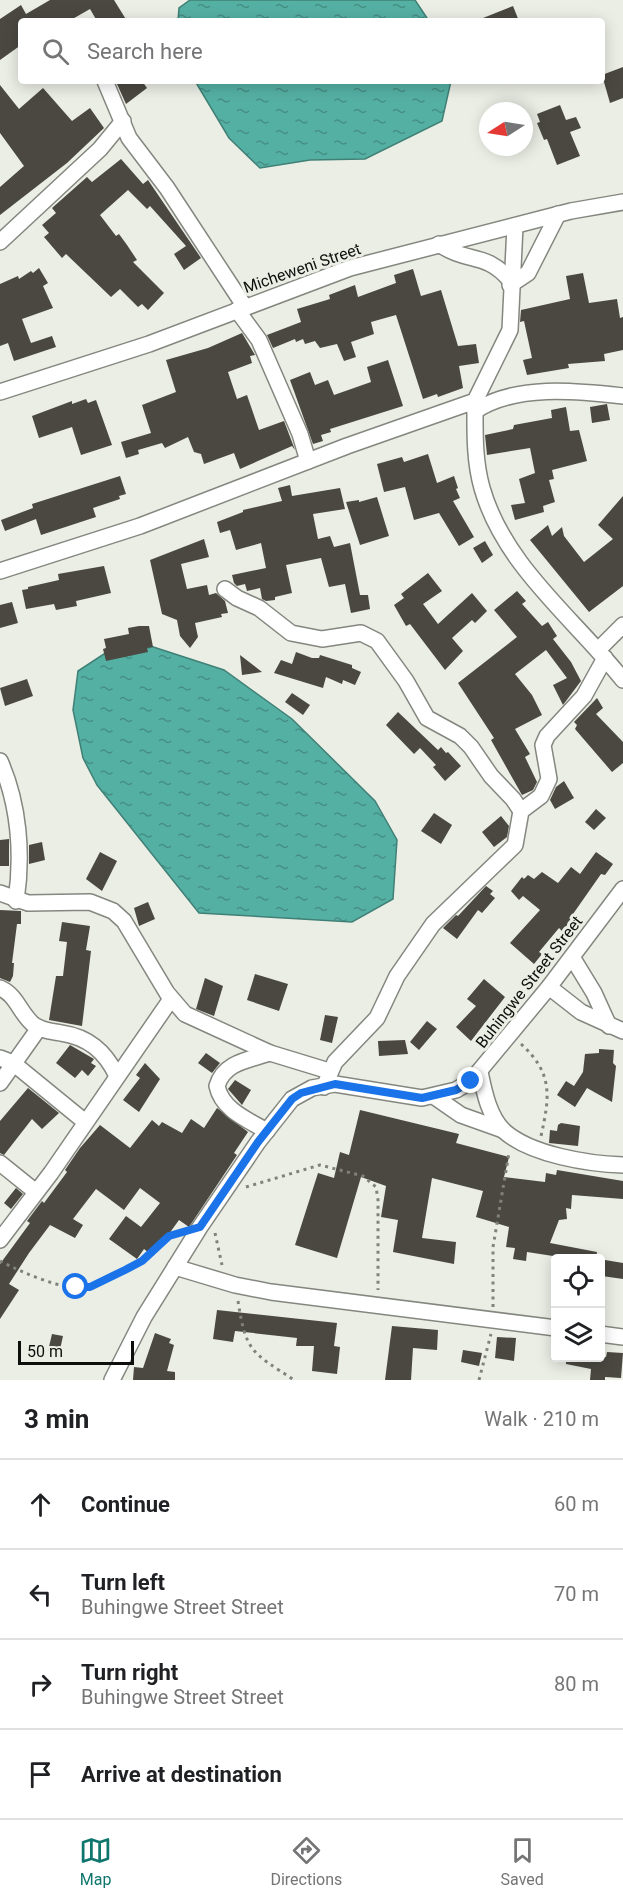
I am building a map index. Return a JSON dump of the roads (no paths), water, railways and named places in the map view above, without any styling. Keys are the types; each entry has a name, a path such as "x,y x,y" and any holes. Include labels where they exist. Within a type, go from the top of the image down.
{"street":[{"path":"106,84 129,138 167,188 259,339 297,426 308,461"},
{"path":"0,242 100,149 123,122"},
{"name":"Micheweni Street","path":"0,392 149,344 350,268 558,214 623,202"},
{"path":"510,283 528,273 558,214"},
{"path":"515,226 508,338 476,406 478,470 498,530 560,611 602,653 623,680"},
{"path":"440,244 462,256 487,260 510,283"},
{"path":"0,571 141,526 308,461 476,406 509,397 532,394 623,396"},
{"path":"225,589 237,598 259,608 291,633 322,639 361,633 377,641 406,681 428,718 460,736 521,811"},
{"path":"324,1087 329,1071 377,1018 397,976 433,924 515,845 521,811 541,796 549,779 543,745 547,736 584,696 602,653 623,625"},
{"path":"0,761 9,783 15,811 20,876 16,900"},
{"name":"Buhingwe Street Street","path":"112,1380 144,1317 200,1227 292,1099 312,1088 335,1084 422,1098 456,1090 480,1072 549,987 623,889"},
{"path":"0,892 16,900 40,904 90,902 113,911 124,921 171,999 185,1014 195,1021 270,1053 329,1071"},
{"path":"572,957 616,1028"},
{"path":"549,987 574,1008 616,1028"},
{"path":"0,988 10,992 26,1018 39,1028 73,1035 92,1043 111,1063 117,1076"},
{"path":"0,1240 171,999"},
{"path":"0,1083 7,1060 39,1028"},
{"path":"267,1131 232,1109 223,1100 217,1086 224,1071 230,1066 270,1053"},
{"path":"7,1060 84,1121"},
{"path":"480,1072 489,1105 508,1133"},
{"path":"435,1096 461,1115 508,1133 538,1149 574,1159 623,1166"},
{"path":"0,1163 36,1192"},
{"path":"176,1267 230,1284 295,1296 378,1304 551,1328"},
{"path":"605,1335 623,1337"}],"water":[{"path":"190,0 415,0 427,18 178,18 179,8"},
{"path":"197,84 450,84 442,121 365,159 310,160 260,168 229,138"},
{"path":"141,643 224,670 292,719 375,801 397,840 393,899 352,922 199,913 97,785 83,758 73,710 78,671 110,650"}]}
